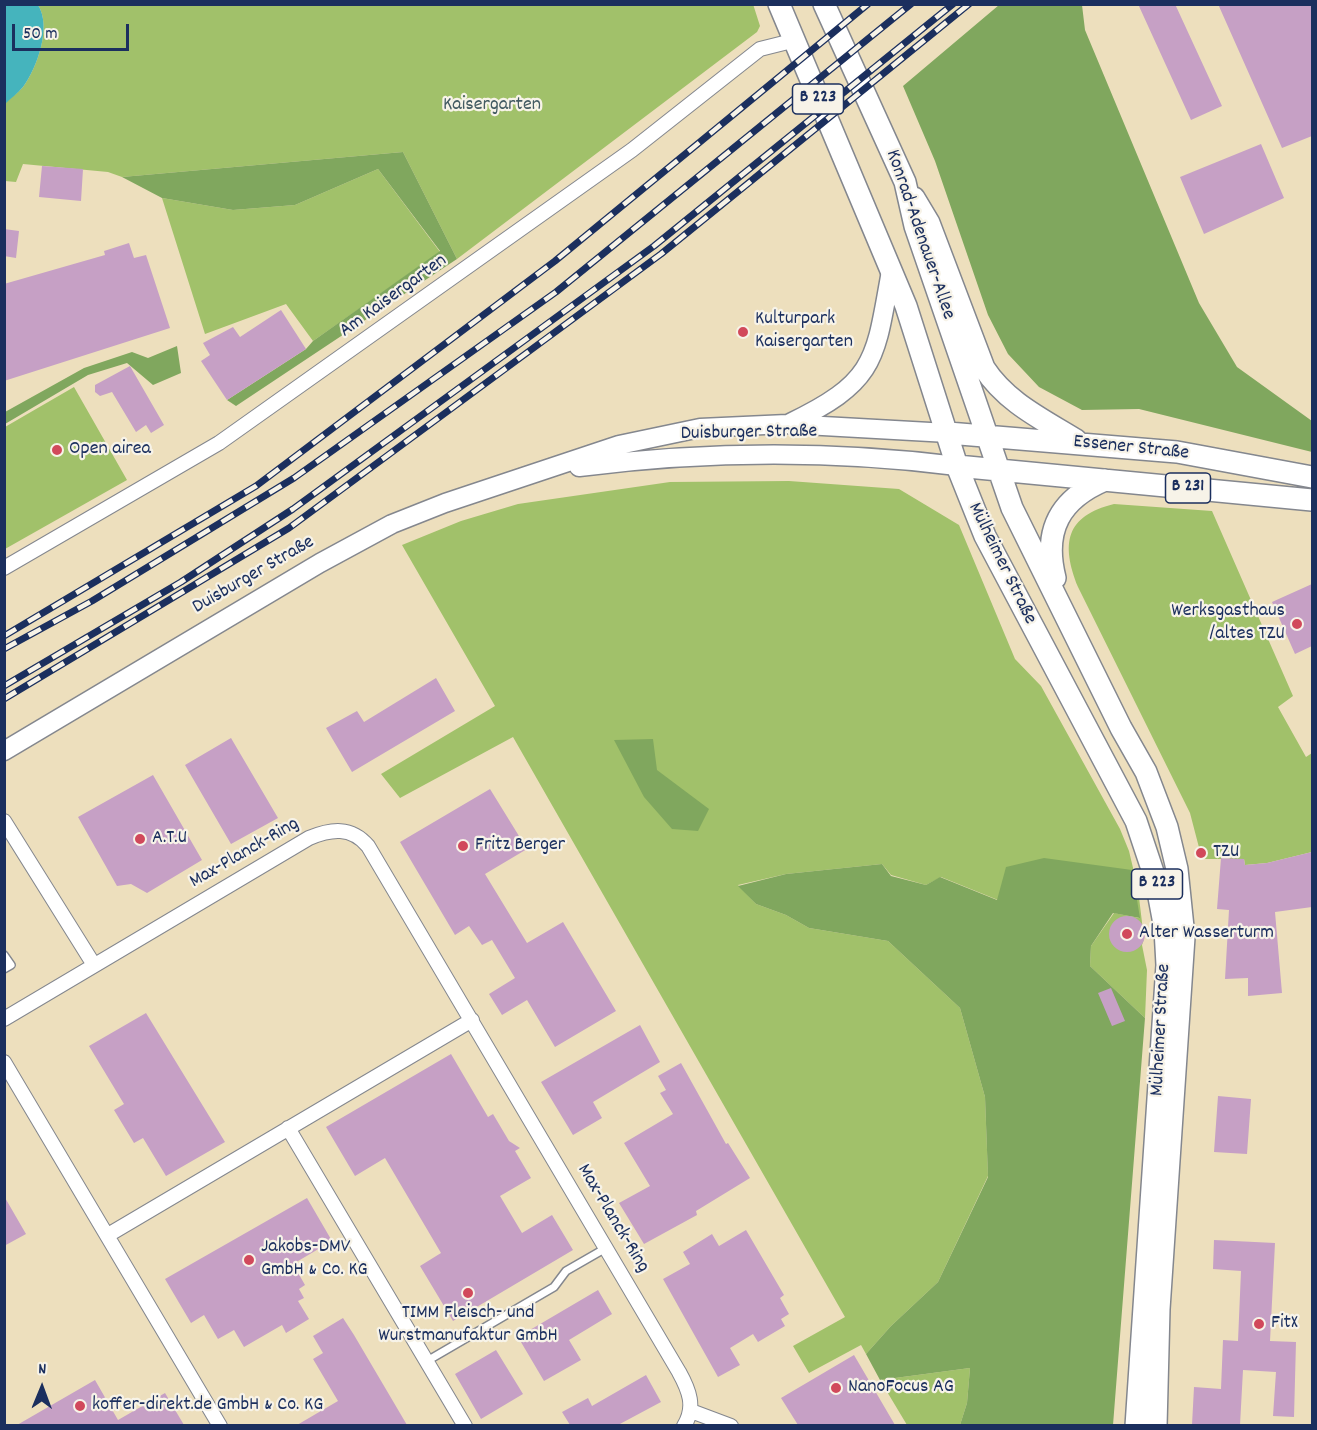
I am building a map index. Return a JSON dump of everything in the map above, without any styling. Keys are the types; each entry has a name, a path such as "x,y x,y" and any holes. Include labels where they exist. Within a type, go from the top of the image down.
{"main road":[{"name":"Konrad-Adenauer-Allee","path":"779,4 792,41 906,306 957,466"},
{"name":"Konrad-Adenauer-Allee","path":"824,4 905,182 915,226 999,471"},
{"path":"905,182 929,223 984,368 994,383 1018,405 1081,442"},
{"path":"787,424 832,402 866,368 879,338 891,271"},
{"name":"Duisburger Straße","path":"4,751 268,592 370,536 445,503 619,445 668,434 722,426 787,424 948,433"},
{"name":"Essener Straße","path":"948,433 1081,442 1177,452 1312,477"},
{"name":"Duisburger Straße","path":"542,472 629,461 780,453 828,454 957,466"},
{"name":"Essener Straße","path":"957,466 1312,500"},
{"name":"Mülheimer Straße","path":"957,466 998,564 1136,821 1156,881 1163,919 1167,965 1136,1425"},
{"name":"Mülheimer Straße","path":"999,471 1012,508 1155,792 1167,827 1182,899 1183,948 1159,1309 1156,1425"},
{"path":"1063,611 1053,573 1051,536 1072,500 1105,480"}],"street":[{"name":"Am Kaisergarten","path":"4,567 219,443 632,150 760,50 792,41"},
{"path":"4,821 94,965"},
{"name":"Max-Planck-Ring","path":"4,1019 304,841 325,832 341,830 356,835 368,846 681,1375 689,1392 691,1411"},
{"path":"108,1234 472,1020"},
{"path":"4,1062 220,1425"},
{"path":"288,1128 465,1425"},
{"path":"684,1425 691,1411 731,1425"}],"lane":[{"path":"4,955 10,965 4,969"},
{"path":"427,1361 554,1287 566,1271 606,1248"}],"green space":[{"name":"Kaisergarten","path":"753,4 760,26 757,32 457,259 403,152 122,177 108,172 23,164 16,182 5,181 4,104 23,87 38,59 44,24 38,5"},
{"path":"999,5 1082,5 1085,30 1199,303 1237,367 1312,421 1312,452 1139,409 1082,410 1039,387 1008,354 988,315 935,161 903,86"},
{"path":"403,152 457,259 236,406 227,400 306,349 313,341 440,251 378,169 295,205 233,210 162,198 122,177"},
{"path":"378,169 440,252 313,341 286,304 205,334 162,198 233,210 295,205"},
{"path":"177,346 181,373 153,385 127,363 88,375 5,424 5,412 84,368 132,352 148,358"},
{"name":"Open airea","path":"74,387 127,480 5,549 5,427"},
{"path":"789,481 899,489 959,525 1015,659 1041,686 1120,829 1129,851 1138,889 1144,939 1142,945 1147,970 1145,1018 1090,966 1091,946 1114,913 1139,918 1132,870 998,900 941,877 926,885 891,875 882,864 786,874 738,885 756,904 786,915 809,928 888,941 960,1008 985,1097 988,1176 938,1282 891,1326 866,1354 861,1345 809,1373 793,1346 845,1317 513,737 400,798 381,774 495,706 402,545 461,521 518,504 670,482"},
{"path":"1114,504 1212,511 1293,696 1278,707 1306,757 1312,753 1312,852 1267,863 1245,865 1244,859 1202,859 1190,813 1078,587 1073,572 1069,545 1071,534 1077,524 1085,516"},
{"path":"653,739 657,770 709,809 698,831 672,829 644,797 614,740"},
{"path":"1044,858 1132,870 1140,918 1113,913 1091,946 1090,966 1145,1018 1113,1425 960,1425 967,1403 970,1368 880,1380 866,1354 891,1326 938,1282 988,1177 985,1097 960,1008 888,941 809,928 786,915 756,904 738,886 786,874 882,864 891,876 926,885 940,877 997,900 1006,867"},
{"path":"970,1368 967,1403 960,1425 907,1425 880,1380"}],"water":[{"path":"4,5 38,5 44,24 38,59 23,87 5,104"}],"building":[{"path":"1138,4 1175,4 1222,106 1191,120"},
{"path":"1218,4 1312,4 1312,136 1282,148"},
{"path":"1261,144 1284,198 1204,234 1180,177"},
{"path":"42,166 83,169 81,201 39,197"},
{"path":"4,229 19,231 16,258 4,256"},
{"path":"129,243 134,258 146,255 170,328 4,381 4,284 105,255 104,251"},
{"path":"281,310 306,349 227,400 201,361 210,355 203,343 233,327 240,337"},
{"path":"130,366 164,425 151,433 146,425 136,432 112,392 100,396 95,392 95,385"},
{"name":"Werksgasthaus /altes TZU","path":"1312,584 1312,646 1295,654 1272,602"},
{"path":"436,678 455,711 352,772 326,728 357,711 364,722"},
{"path":"231,738 278,818 231,844 185,765"},
{"name":"A.T.U","path":"153,775 202,860 147,893 131,884 117,886 78,817"},
{"path":"490,789 527,849 485,874 527,943 563,922 616,1011 555,1047 527,1000 502,1015 489,994 515,978 492,940 482,945 469,926 455,935 400,842"},
{"path":"1312,852 1312,907 1275,912 1282,993 1248,996 1248,978 1225,979 1229,910 1217,909 1221,858 1244,859 1245,865 1267,863"},
{"name":"Alter Wasserturm","path":"1127,916 1139,922 1145,934 1139,946 1127,952 1115,946 1109,934 1115,922"},
{"path":"1111,988 1125,1021 1112,1026 1098,993"},
{"path":"146,1013 225,1142 166,1176 143,1138 134,1143 114,1110 124,1104 89,1046"},
{"path":"640,1025 660,1062 593,1102 602,1118 573,1135 541,1082"},
{"path":"451,1054 488,1117 493,1114 509,1141 520,1148 515,1151 531,1178 500,1196 522,1233 552,1215 573,1250 453,1321 420,1266 441,1253 385,1158 355,1176 326,1127"},
{"path":"681,1063 726,1144 728,1143 750,1178 696,1211 697,1215 644,1244 619,1203 650,1186 624,1143 673,1114 660,1093 666,1090 658,1076"},
{"path":"1218,1096 1251,1099 1247,1154 1214,1152"},
{"path":"4,1196 26,1234 4,1246"},
{"name":"Jakobs-DMV GmbH & Co. KG","path":"307,1198 332,1241 293,1264 305,1285 299,1289 304,1298 298,1301 309,1319 286,1333 282,1325 244,1347 234,1330 218,1339 204,1315 191,1323 165,1279"},
{"path":"746,1230 784,1295 780,1298 789,1314 781,1319 785,1326 758,1342 753,1334 730,1348 740,1365 718,1377 663,1279 690,1264 683,1252 712,1234 719,1246"},
{"path":"1214,1240 1275,1243 1270,1341 1296,1342 1294,1417 1273,1416 1276,1372 1243,1370 1240,1425 1192,1425 1194,1387 1221,1389 1223,1340 1238,1341 1241,1271 1213,1269"},
{"path":"598,1290 612,1314 569,1340 581,1360 544,1381 518,1337"},
{"path":"343,1318 407,1425 297,1425 338,1401 313,1359 323,1353 313,1336"},
{"path":"496,1350 523,1394 481,1419 455,1374"},
{"name":"NanoFocus AG","path":"854,1355 895,1425 798,1425 781,1398"},
{"path":"646,1375 661,1402 618,1425 570,1425 562,1412 588,1398 592,1406"},
{"name":"koffer-direkt.de GmbH & Co. KG","path":"95,1380 118,1420 165,1393 184,1425 17,1425"}],"railway":[{"path":"4,636 256,486 555,261 868,4"},
{"path":"4,649 92,601 294,478 556,292 911,4"},
{"path":"4,686 181,582 293,509 654,246 953,4"},
{"path":"4,699 289,528 661,254 969,4"}],"place":[{"name":"Kulturpark Kaisergarten","path":"743,332"},
{"name":"Open airea","path":"57,450"},
{"name":"Werksgasthaus /altes TZU","path":"1297,624"},
{"name":"A.T.U","path":"140,839"},
{"name":"Fritz Berger","path":"463,846"},
{"name":"TZU","path":"1201,853"},
{"name":"Alter Wasserturm","path":"1127,934"},
{"name":"Jakobs-DMV GmbH & Co. KG","path":"249,1260"},
{"name":"TIMM Fleisch- und Wurstmanufaktur GmbH","path":"468,1293"},
{"name":"FitX","path":"1259,1324"},
{"name":"NanoFocus AG","path":"836,1388"},
{"name":"koffer-direkt.de GmbH & Co. KG","path":"80,1406"}]}
